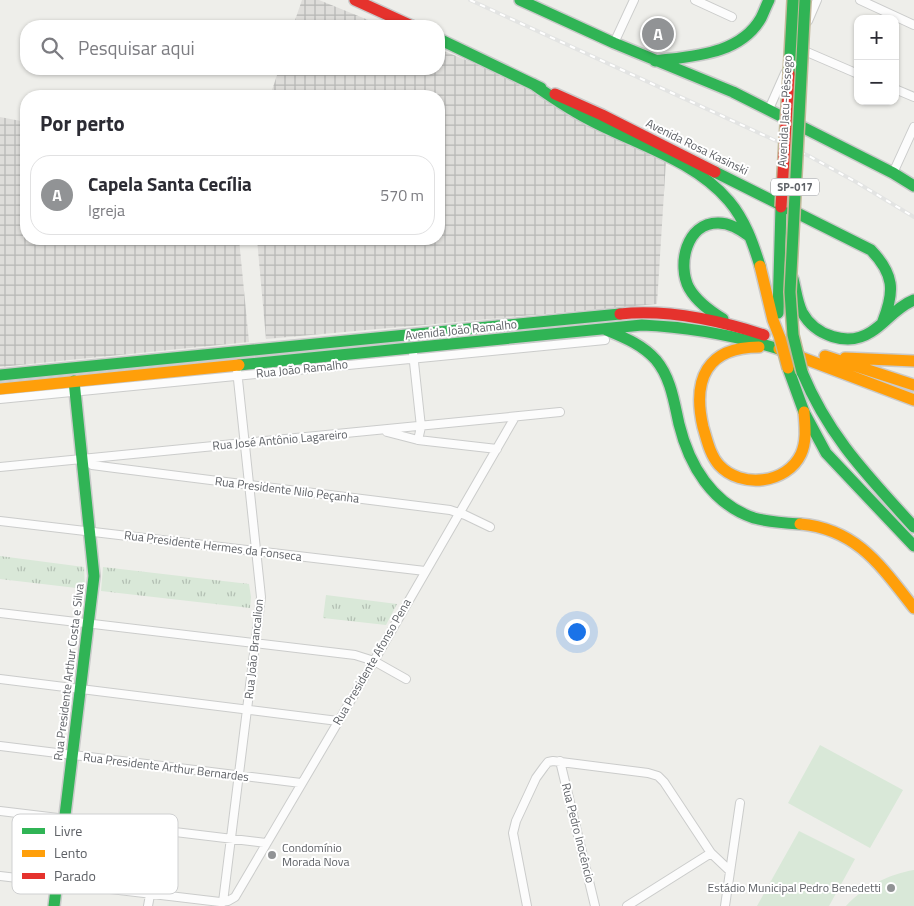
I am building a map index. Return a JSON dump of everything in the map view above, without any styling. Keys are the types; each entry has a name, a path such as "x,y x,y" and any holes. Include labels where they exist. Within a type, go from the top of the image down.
{"main road":[{"path":"355,0 399,20"},
{"path":"520,0 614,43 733,92 894,173 914,186"},
{"path":"655,60 706,55 736,43 749,33 759,21 769,0"},
{"name":"Avenida Jacu-Pêssego","path":"793,0 777,290 777,342 804,412"},
{"name":"Avenida Jacu-Pêssego","path":"805,0 790,292 793,335 802,372 815,404 841,446 880,489"},
{"name":"Avenida Rosa Kasinski","path":"445,42 602,115 871,250 886,267 892,288 891,300 881,323"},
{"path":"533,84 581,116 681,165 702,178 730,202 742,218 766,287 777,342 730,351 720,356 703,375 698,402 699,413 710,449 722,468 732,475 756,480 768,480 782,475 792,468 805,443 804,412"},
{"path":"730,323 708,310 696,298 687,282 684,271 684,256 690,237 708,224 720,223 738,228 750,237"},
{"path":"791,269 802,311 807,320 821,331 837,338 852,339 862,337 872,332 899,308 914,300"},
{"name":"Avenida João Ramalho","path":"0,377 67,367 631,313 670,314 730,323 914,386"},
{"name":"Avenida João Ramalho","path":"0,389 75,387 604,335 642,325 686,327 777,342 880,388 914,400"},
{"path":"604,335 639,346 648,352 663,370 671,386 682,435 689,454 713,492 728,505 755,518 815,525 846,537 863,549 876,562 914,608"},
{"path":"829,357 914,361"},
{"name":"Rua Presidente Arthur Costa e Silva","path":"66,814 94,576 75,387 72,373 67,367"},
{"path":"880,388 914,408"},
{"name":"SP-017","path":"804,412 826,453 914,546"},
{"path":"880,489 914,511"},
{"name":"SP-017","path":"880,489 914,527"}],"street":[{"path":"614,43 634,0"},
{"path":"695,0 732,17"},
{"path":"769,109 817,0"},
{"path":"860,0 914,25"},
{"path":"796,47 854,72"},
{"path":"899,91 914,97"},
{"path":"894,173 914,127"},
{"path":"413,353 421,427 418,440"},
{"name":"Rua João Brancalion","path":"224,902 261,597 237,370"},
{"path":"0,399 75,387"},
{"name":"Rua José Antônio Lagareiro","path":"0,467 560,412"},
{"name":"Rua Presidente Afonso Pena","path":"224,902 235,897 515,417"},
{"path":"383,430 418,440 497,449"},
{"path":"115,468 116,456"},
{"name":"Rua Presidente Nilo Peçanha","path":"83,459 92,465 450,510 490,527"},
{"name":"Rua Presidente Hermes da Fonseca","path":"0,521 425,571"},
{"path":"0,613 355,655 374,661 406,679"},
{"path":"0,679 338,721"},
{"name":"Rua Presidente Arthur Bernardes","path":"0,746 302,783"},
{"path":"527,906 513,833 516,821 536,778 548,762 557,761 658,776 664,782 711,853 730,871"},
{"name":"Rua Pedro Inocêncio","path":"557,761 595,906"},
{"path":"725,906 740,803"},
{"path":"0,812 19,814"},
{"path":"178,833 266,843"},
{"path":"627,906 711,853"},
{"path":"142,894 224,902"},
{"path":"148,906 150,895"}],"shaded area":[{"path":"302,0 319,0 368,20 295,20"},
{"path":"445,51 488,69 666,161 657,304 266,339 258,245 445,245 445,90 272,90 277,75 445,75"},
{"path":"0,117 20,121 20,245 240,245 249,342 0,367"}],"green space":[{"path":"0,556 84,567 85,589 0,579"},
{"path":"103,567 249,584 250,608 101,591"},
{"path":"326,595 397,604 386,625 323,618"},
{"path":"820,745 903,790 870,848 788,803"},
{"path":"799,831 855,859 829,906 757,906"},
{"name":"Estádio Municipal Pedro Benedetti","path":"914,870 914,906 846,906 860,893 877,882"}],"railway":[{"path":"470,0 809,156 914,217"}],"traffic: fast":[{"path":"520,0 614,43 733,92 893,173 914,186"},
{"path":"655,61 699,55 728,47 741,40 752,30 761,18 769,0"},
{"path":"789,74 793,0"},
{"path":"802,372 793,335 790,292 805,0"},
{"path":"445,42 541,88"},
{"path":"533,84 589,120 685,165 716,187 740,216 760,266"},
{"path":"715,172 871,250 884,267 890,283 891,292 883,321"},
{"path":"778,313 781,207"},
{"path":"723,319 700,302 689,288 685,279 684,268 684,257 687,247 698,230 707,225 718,223 730,225 749,236"},
{"path":"793,279 800,308 808,320 823,333 842,339 852,339 871,332 902,307 914,300"},
{"path":"0,375 620,314"},
{"path":"239,365 642,325 712,332 779,349"},
{"path":"604,329 638,345 651,354 661,367 671,390 683,439 689,454 704,481 714,493 739,512 754,518 800,524"},
{"path":"788,368 804,412 826,453 914,546"},
{"path":"802,372 824,416 837,436 865,473 914,527"},
{"path":"65,814 94,576 74,381"},
{"path":"54,906 55,894"}],"traffic: slow":[{"path":"760,266 773,320 780,338"},
{"path":"780,338 788,368"},
{"path":"759,347 741,348 727,353 707,369 702,381 700,410 703,427 713,457 728,473 739,478 763,480 775,477 785,472 801,454 805,433 804,412"},
{"path":"779,349 914,400"},
{"path":"825,356 914,385"},
{"path":"845,358 914,361"},
{"path":"0,389 239,365"},
{"path":"800,524 820,527 837,533 866,552 914,608"}],"traffic: jam":[{"path":"355,0 399,20"},
{"path":"781,207 789,74"},
{"path":"555,94 602,115 715,172"},
{"path":"620,314 675,314 711,320 764,335"}],"place":[{"name":"Capela Santa Cecília","path":"658,34"},
{"name":"Condomínio Morada Nova","path":"272,855"},
{"name":"Estádio Municipal Pedro Benedetti","path":"891,888"}]}
